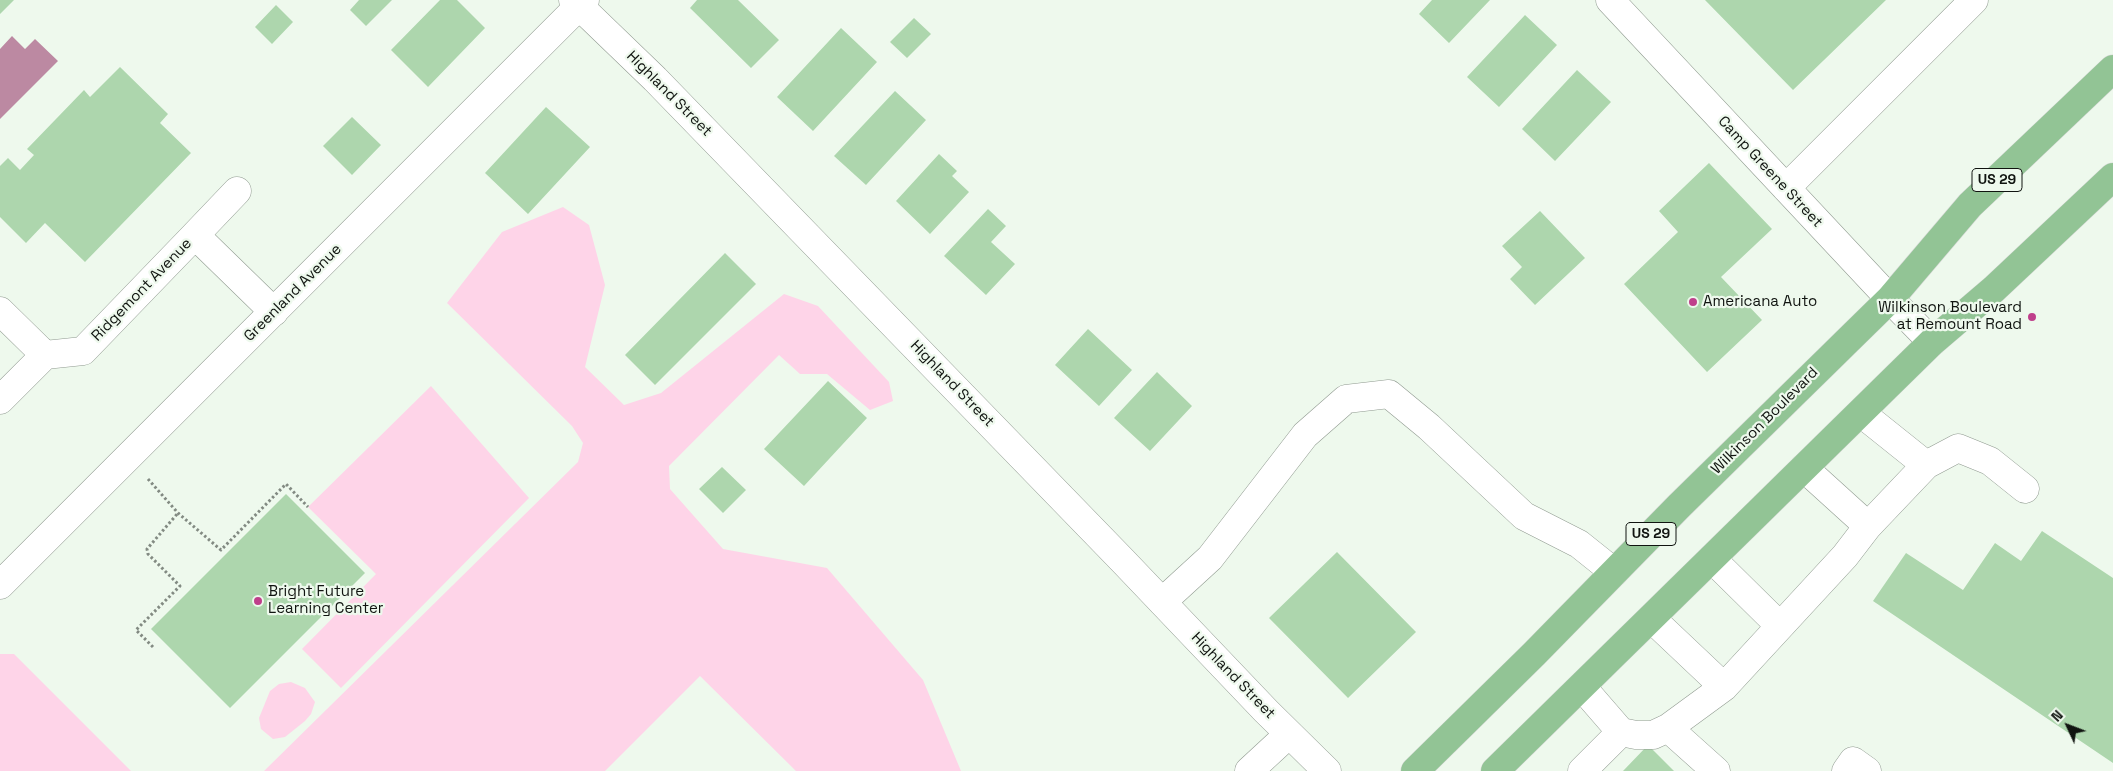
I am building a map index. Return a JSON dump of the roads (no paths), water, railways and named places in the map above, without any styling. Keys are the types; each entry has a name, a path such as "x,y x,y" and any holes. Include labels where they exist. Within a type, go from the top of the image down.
{"main road":[{"name":"Wilkinson Boulevard","path":"1415,771 1686,499 1890,299 1970,205 2113,69"},
{"path":"1495,771 1582,688 1932,342 1994,289 2113,177"}],"street":[{"name":"Camp Greene Street","path":"1610,0 1932,342"},
{"path":"1786,188 1974,0"},
{"name":"Greenland Avenue","path":"0,585 274,312 579,2"},
{"name":"Highland Street","path":"579,2 1327,771"},
{"path":"195,235 237,191"},
{"name":"Ridgemont Avenue","path":"45,356 83,351 195,235 274,312"},
{"path":"0,311 45,356 0,400"},
{"path":"1162,602 1210,558 1305,435 1346,399 1389,394 1429,427 1524,516 1579,544 1614,572"},
{"path":"1861,413 1926,465"},
{"path":"1582,688 1621,732 1636,735 1653,735 1668,728 1724,687 1845,556 1868,526 1926,465 1958,448 1990,461 2025,489"},
{"path":"1804,468 1868,526"},
{"path":"1712,559 1780,626"},
{"path":"1652,619 1724,687"},
{"path":"1668,728 1716,771"},
{"path":"1582,771 1621,732"},
{"path":"1249,771 1289,734"},
{"path":"1846,771 1853,761 1867,771"}],"place":[{"name":"Americana Auto","path":"1693,302"},
{"name":"Wilkinson Boulevard at Remount Road","path":"2032,317"},
{"name":"Bright Future Learning Center","path":"258,601"}]}
